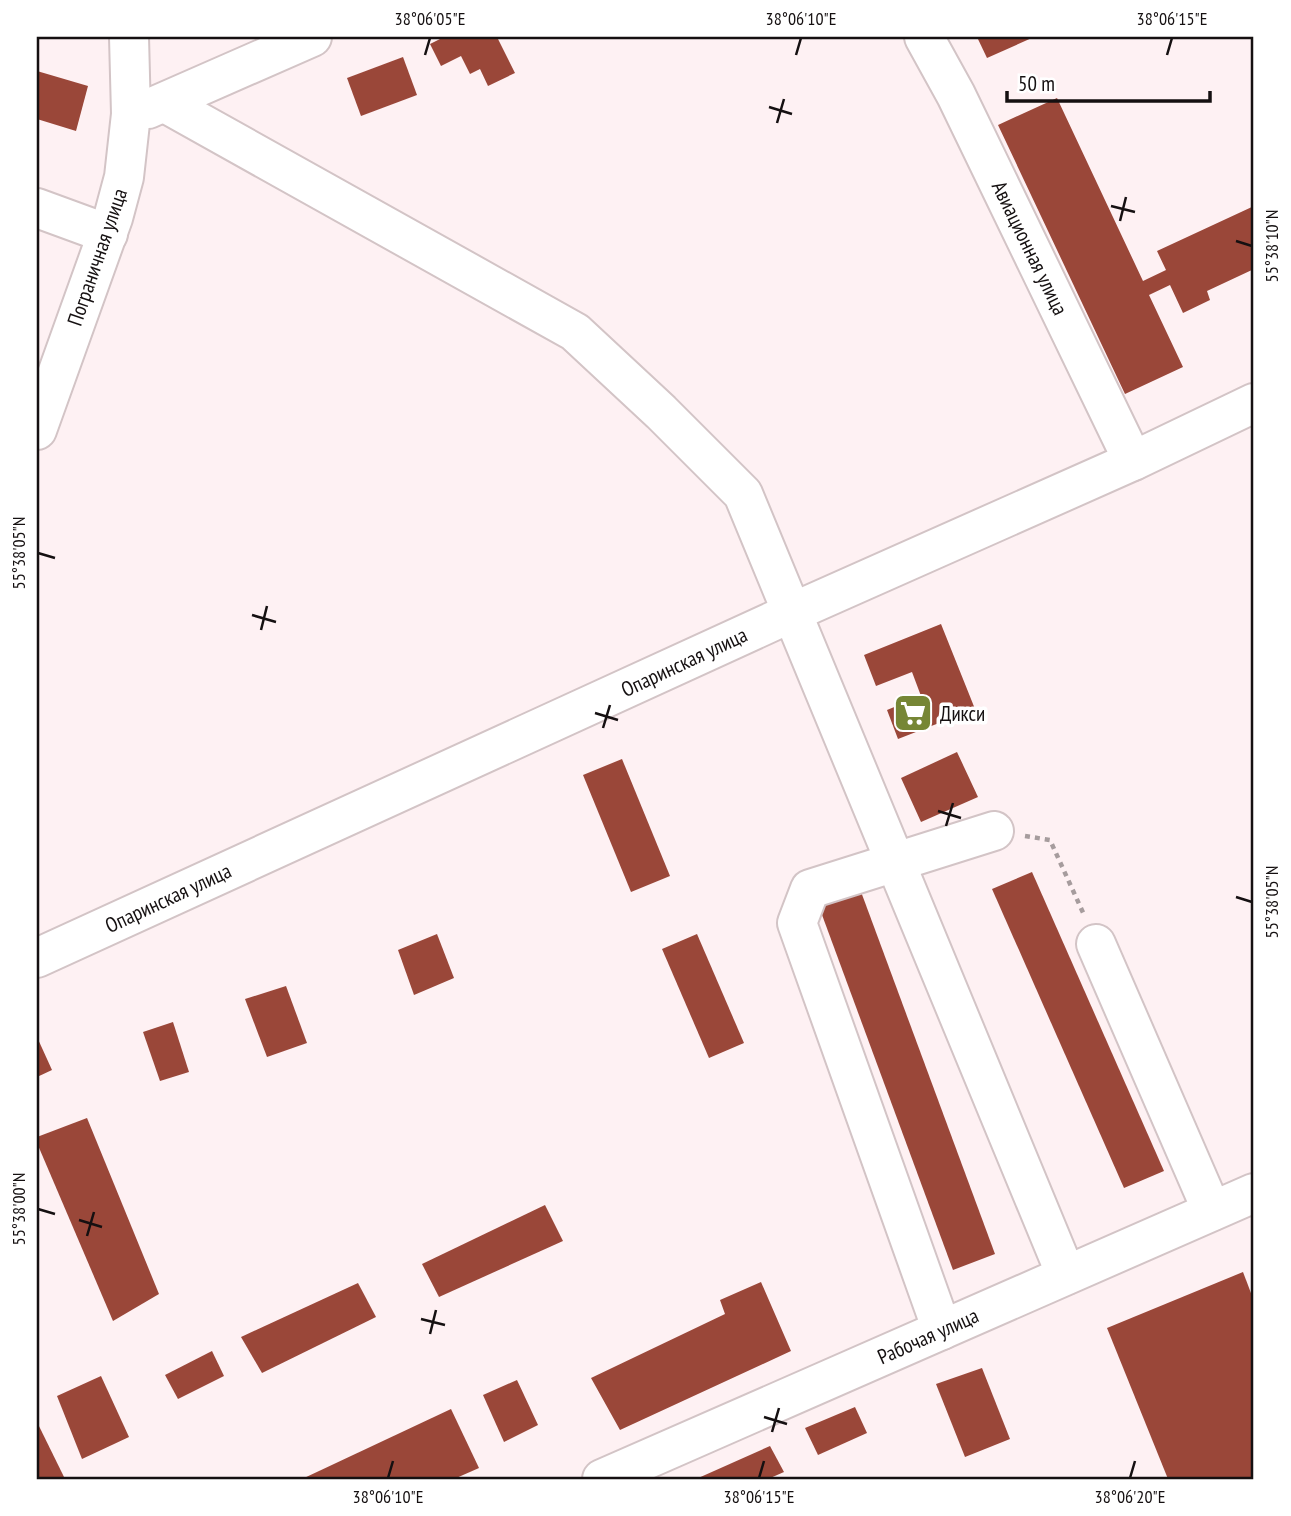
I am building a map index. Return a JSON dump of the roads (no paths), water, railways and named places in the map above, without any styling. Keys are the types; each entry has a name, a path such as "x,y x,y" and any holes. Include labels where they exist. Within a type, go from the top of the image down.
{"street":[{"name":"Пограничная улица","path":"37,430 108,234 124,177 148,109 129,37"},
{"path":"148,109 312,37"},
{"name":"Авиационная улица","path":"923,37 956,96 1133,461"},
{"path":"148,109 575,332 661,412 743,494 1066,1275"},
{"path":"37,208 108,234"},
{"name":"Опаринская улица","path":"37,958 791,613 1133,461 1254,403"},
{"path":"942,1330 797,923 810,889 994,831"},
{"path":"1096,944 1212,1211"},
{"name":"Рабочая улица","path":"602,1479 1254,1193"}],"place":[{"name":"Дикси","path":"913,713"}]}
